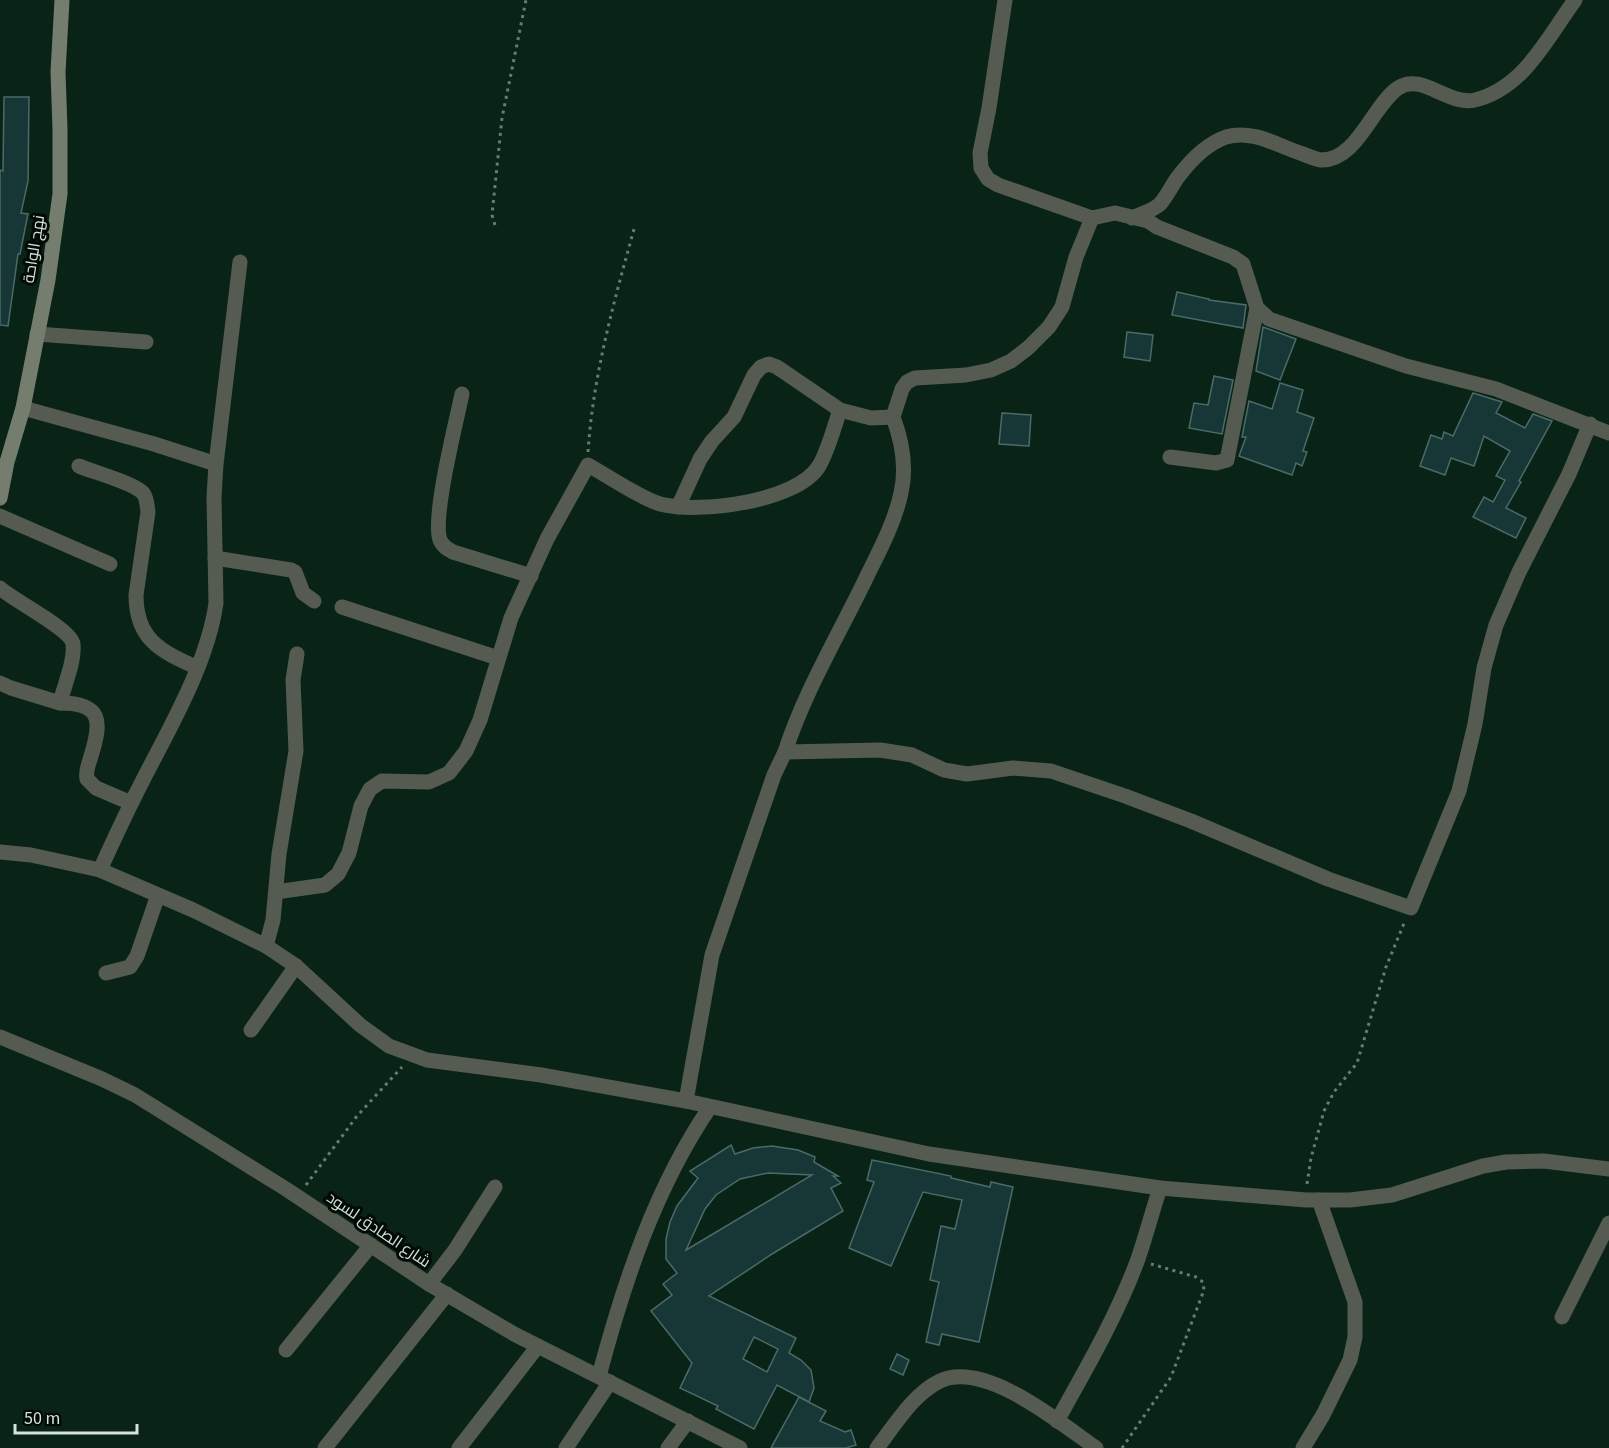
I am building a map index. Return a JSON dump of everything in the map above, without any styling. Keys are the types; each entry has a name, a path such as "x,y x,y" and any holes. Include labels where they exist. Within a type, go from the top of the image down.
{"street":[{"name":"نهج الواحة","path":"0,498 7,462 23,408 48,279 60,194 58,72 62,0"},
{"path":"1005,0 980,153 981,168 988,179 998,185 1092,218 1115,213 1148,221 1157,227 1233,256 1243,264 1257,308 1227,460 1216,463 1170,457"},
{"path":"1132,218 1160,204 1178,176 1210,143 1228,136 1247,134 1321,160 1337,155 1352,146 1381,103 1397,88 1407,83 1418,84 1461,101 1474,100 1501,90 1526,70 1575,0"},
{"path":"686,1101 712,955 774,775 798,717 861,590 892,521 901,492 904,467 903,450 893,417 902,389 907,382 915,378 966,375 991,370 1011,361 1028,348 1049,327 1062,307 1076,257 1092,218"},
{"path":"100,870 131,803 177,715 214,619 216,464 240,262"},
{"path":"1257,308 1269,319 1406,366 1496,389 1609,433"},
{"path":"37,334 146,342"},
{"path":"678,507 700,459 712,441 734,417 754,375 761,367 769,364 777,367 840,410 871,418 893,417"},
{"path":"462,394 439,512 439,538 443,546 453,552 531,576"},
{"path":"23,408 154,444 216,464"},
{"path":"276,892 325,885 338,874 349,853 361,806 370,789 382,781 429,782 449,773 466,751 480,720 511,618 547,538 588,465 659,503 678,507 702,508 764,498 797,484 818,467 840,410"},
{"path":"784,752 880,750 912,755 944,770 967,774 1013,768 1051,771 1136,800 1328,879 1411,908 1459,790 1475,724 1484,668 1496,625 1519,572 1569,474 1590,424"},
{"path":"79,466 132,486 142,493 148,512 136,595 139,621 145,634 154,645 170,656 196,667"},
{"path":"0,516 110,564"},
{"path":"215,558 291,570 295,572 303,593 314,602"},
{"path":"0,588 10,598 60,628 72,641 73,652 60,703"},
{"path":"342,607 498,658"},
{"path":"266,946 273,920 279,854 296,751 293,680 297,654"},
{"path":"0,683 60,703 75,703 92,710 97,717 98,730 86,774 87,779 96,788 131,803"},
{"path":"0,852 31,855 100,870 194,910 266,946 296,966 389,1046 427,1060 541,1075 686,1101 929,1154 1160,1188 1312,1200 1350,1200 1392,1195 1483,1166 1506,1162 1544,1161 1609,1169"},
{"path":"106,973 130,967 137,956 158,895"},
{"path":"251,1030 296,966"},
{"name":"شارع الصادق لسود","path":"0,1037 135,1095 297,1196 429,1284 514,1334 740,1448"},
{"path":"566,1448 604,1379 616,1314 644,1236 673,1169 710,1107"},
{"path":"429,1284 455,1250 495,1187"},
{"path":"1057,1421 1092,1357 1138,1260 1160,1188"},
{"path":"1303,1448 1323,1415 1350,1360 1355,1337 1355,1302 1312,1200"},
{"path":"1562,1317 1609,1224"},
{"path":"286,1350 371,1245"},
{"path":"325,1448 447,1294"},
{"path":"459,1448 538,1346"},
{"path":"877,1448 922,1393 941,1380 956,1376 990,1381 1038,1408 1095,1448"},
{"path":"668,1448 688,1421"}],"path":[{"path":"495,225 492,215 502,118 526,0"},
{"path":"588,465 591,411 605,337 634,229"},
{"path":"1312,1200 1311,1158 1324,1112 1334,1092 1357,1063 1386,967 1411,908"},
{"path":"297,1196 357,1116 412,1055"},
{"path":"1122,1448 1171,1377 1204,1290 1203,1282 1196,1277 1138,1260"}],"building":[{"path":"4,97 29,97 28,181 21,213 28,214 20,254 18,254 8,326 0,325 0,170 3,171"},
{"path":"1177,292 1209,300 1246,305 1243,328 1172,315"},
{"path":"1263,327 1296,339 1280,380 1256,371"},
{"path":"1127,332 1153,335 1150,361 1124,357"},
{"path":"1214,376 1233,380 1222,434 1189,428 1194,403 1208,405"},
{"path":"1280,383 1303,390 1297,412 1314,418 1303,451 1307,452 1302,466 1296,463 1292,475 1239,456 1246,437 1242,437 1249,401 1272,409"},
{"path":"1473,393 1502,402 1496,413 1525,428 1533,414 1552,421 1506,508 1526,518 1516,538 1473,517 1484,497 1493,502 1505,480 1496,476 1510,451 1484,436 1474,466 1451,458 1445,475 1420,466 1431,435 1442,439 1444,432 1453,436"},
{"path":"1002,413 1031,415 1029,446 999,444"},
{"path":"731,1145 735,1154 753,1148 772,1146 798,1150 815,1157 814,1162 838,1176 833,1176 841,1183 831,1188 843,1211 709,1296 796,1338 789,1353 811,1370 814,1388 809,1402 777,1385 754,1429 716,1409 718,1406 680,1388 692,1363 651,1311 672,1295 663,1284 677,1273 666,1259 666,1239 677,1206 698,1178 690,1171","holes":["768,1173 812,1175 686,1250 705,1209 716,1195 740,1179","754,1337 778,1349 767,1372 743,1359"]},
{"path":"872,1160 951,1176 951,1178 990,1187 991,1182 1013,1187 979,1342 942,1334 939,1345 926,1342 939,1282 930,1280 941,1226 955,1229 962,1200 923,1192 891,1266 849,1248 874,1182 867,1180"},
{"path":"897,1354 909,1360 903,1375 890,1369"},
{"path":"799,1397 826,1411 820,1421 845,1432 851,1430 856,1445 846,1448 771,1448"}]}
